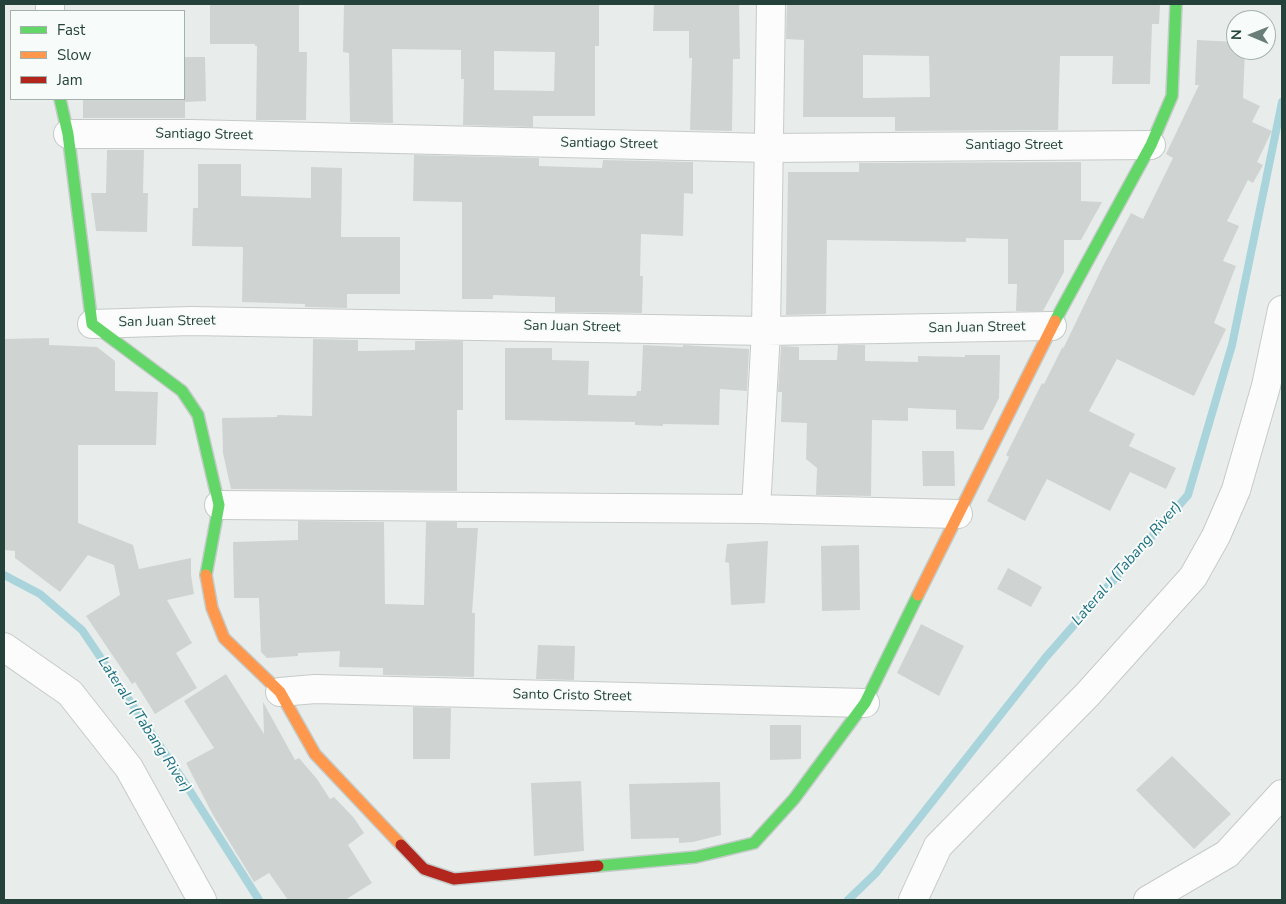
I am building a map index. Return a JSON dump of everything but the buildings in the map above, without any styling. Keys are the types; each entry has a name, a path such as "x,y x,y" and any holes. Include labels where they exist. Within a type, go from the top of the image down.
{"street":[{"path":"756,509 766,331 771,4"},
{"path":"60,100 68,134 92,324 182,391 198,415 219,505 206,572 212,608 224,638 280,692 315,754 424,869 454,879 696,857 754,843 794,799 865,703 1052,326 1151,145 1172,96 1176,4"},
{"name":"Santiago Street","path":"68,134 191,134 768,148 1151,145"},
{"path":"913,900 938,846 1087,695 1193,577 1216,536 1236,490 1266,386 1282,310"},
{"name":"San Juan Street","path":"92,324 190,320 766,331 1052,326"},
{"path":"219,505 756,509 958,514"},
{"path":"4,647 70,694 128,768 202,900"},
{"name":"Santo Cristo Street","path":"280,692 316,690 865,703"},
{"path":"1148,900 1227,854 1282,794"}],"waterway":[{"name":"Lateral J (Tabang River)","path":"848,900 876,873 1046,657 1188,495 1232,345 1282,102"},
{"name":"Lateral J (Tabang River)","path":"4,575 40,594 82,630 183,780 259,900"}],"traffic: fast":[{"path":"1055,321 1151,145 1172,96 1176,4"},
{"path":"60,100 68,134 92,324 182,391 198,415 219,505 206,575"},
{"path":"598,866 696,857 754,843 794,799 865,703 918,595"}],"traffic: slow":[{"path":"918,595 1055,321"},
{"path":"206,575 212,608 224,638 280,692 315,754 401,845"}],"traffic: jam":[{"path":"401,845 424,869 454,879 598,866"}]}
